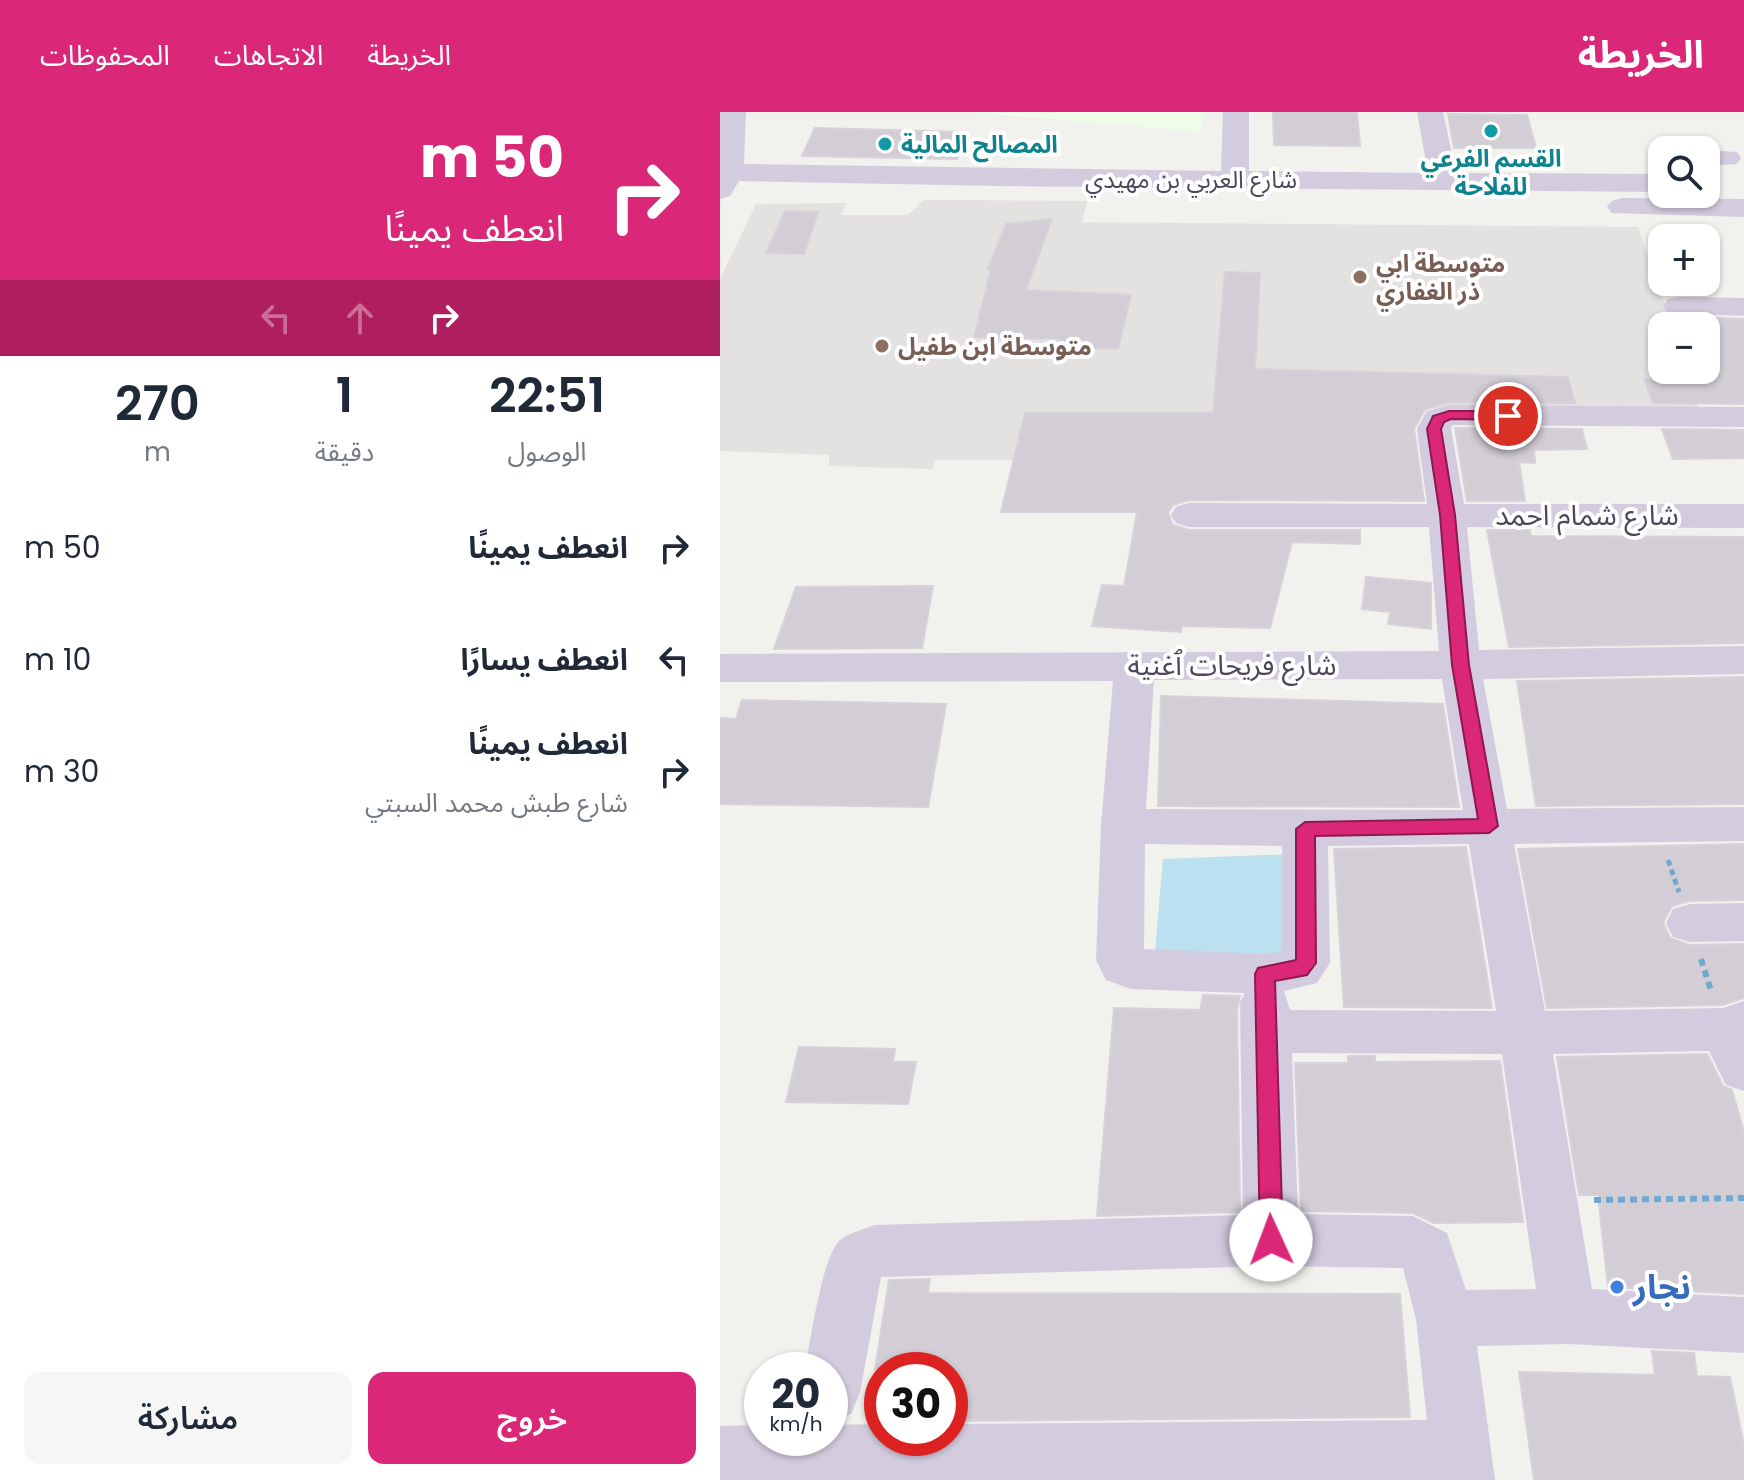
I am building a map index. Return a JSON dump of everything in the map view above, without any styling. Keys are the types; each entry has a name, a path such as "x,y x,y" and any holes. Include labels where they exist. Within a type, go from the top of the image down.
{"street":[{"path":"723,178 733,112"},
{"path":"1235,180 1236,112"},
{"path":"1430,112 1441,168"},
{"path":"1236,151 1267,152"},
{"path":"1407,154 1441,168 1648,158"},
{"name":"شارع العربي بن مهيدي","path":"723,178 1235,180 1383,193 1441,168 1648,193"},
{"path":"1102,179 1096,203 1383,193 1648,195"},
{"path":"1720,183 1744,184"},
{"path":"1720,204 1744,208"},
{"path":"1679,306 1744,307"},
{"path":"1568,1316 1524,1033 1460,665 1447,515 1434,429 1438,419 1449,415 1744,417"},
{"name":"شارع شمام احمد","path":"1189,515 1744,516"},
{"name":"شارع فريحات ٱغنية","path":"720,668 1460,665 1744,660"},
{"path":"1135,665 1123,826 1120,960 1123,966 1131,969 1265,974 1300,969 1306,963 1305,829"},
{"path":"1123,826 1305,829 1744,824"},
{"path":"1690,923 1744,922"},
{"path":"1265,974 1271,1240"},
{"path":"1266,1031 1524,1033 1737,1040"},
{"path":"838,1352 852,1275 858,1260 875,1251 1271,1240 1413,1242 1427,1252 1445,1319 1462,1465 848,1448"},
{"path":"1445,1319 1568,1316 1744,1325"},
{"path":"720,1456 744,1454"}],"path":[{"path":"1549,1201 1744,1198"}],"shaded area":[{"path":"965,112 1205,112 1199,132"},
{"path":"924,200 1087,201 1082,222 1638,227 1648,256 1648,296 1662,296 1667,312 1648,312 1648,384 1691,384 1700,411 1025,413 1014,460 935,460 933,469 829,466 829,455 720,451 720,279 756,204 846,203 841,215 908,215"},
{"path":"1294,854 1289,962 1154,963 1163,859"}],"building":[{"path":"1273,112 1357,112 1360,146 1274,145"},
{"name":"القسم الفرعي للفلاحة","path":"1448,114 1527,115 1536,148 1454,148"},
{"name":"المصالح المالية","path":"815,128 966,132 957,159 802,156"},
{"path":"785,211 818,212 804,254 766,253"},
{"path":"1052,219 1026,290 1131,295 1118,349 1056,346 1059,339 974,337 991,269 988,269 1006,224"},
{"path":"1225,272 1260,273 1255,369 1568,377 1575,403 1449,402 1425,409 1414,429 1424,501 1189,500 1173,505 1168,513 1173,525 1189,530 1360,530 1360,544 1292,542 1270,628 1181,626 1181,632 1092,626 1102,585 1124,586 1137,512 1001,512 1025,413 1213,413"},
{"path":"1720,318 1744,319 1744,404 1653,403 1644,379 1648,379 1648,384 1720,384"},
{"path":"1455,428 1582,429 1587,449 1534,450 1535,463 1519,462 1525,501 1467,501"},
{"path":"1662,429 1744,430 1744,458 1673,459"},
{"path":"1487,530 1530,530 1531,536 1744,537 1744,643 1509,647"},
{"path":"1366,577 1431,583 1431,629 1388,624 1390,612 1362,609"},
{"path":"933,586 922,648 774,649 796,587"},
{"path":"1744,677 1744,804 1536,806 1517,681"},
{"path":"1161,696 1443,704 1459,807 1158,806"},
{"path":"742,700 946,704 928,807 720,804 720,718 736,719"},
{"path":"1744,844 1744,900 1689,901 1672,906 1663,922 1670,938 1689,945 1744,944 1744,998 1722,1005 1547,1008 1518,849"},
{"path":"1466,847 1492,1008 1344,1007 1334,849"},
{"path":"1203,995 1240,996 1237,1010 1240,1212 1097,1216 1114,1008 1200,1010"},
{"path":"799,1047 895,1049 893,1062 916,1062 908,1104 786,1102"},
{"path":"1707,1054 1723,1086 1732,1090 1744,1132 1744,1294 1608,1287 1598,1195 1579,1195 1557,1057"},
{"path":"1348,1056 1375,1056 1375,1062 1500,1061 1523,1222 1434,1223 1413,1213 1301,1211 1295,1063 1348,1063"},
{"path":"930,1279 928,1293 1400,1294 1410,1417 968,1421 968,1352 878,1352 889,1280"},
{"path":"1652,1351 1694,1353 1697,1376 1730,1377 1744,1445 1744,1480 1534,1480 1519,1372 1655,1375"}],"place":[{"name":"القسم الفرعي للفلاحة","path":"1491,131"},
{"name":"المصالح المالية","path":"885,144"},
{"name":"متوسطة ابي ذر الغفاري","path":"1360,277"},
{"name":"متوسطة ابن طفيل","path":"882,346"},
{"name":"نجار","path":"1617,1287"}],"route":[{"path":"1271,1240 1265,974 1300,969 1306,963 1305,829 1489,826 1460,665 1447,515 1434,429 1438,419 1449,415 1508,416"}]}
